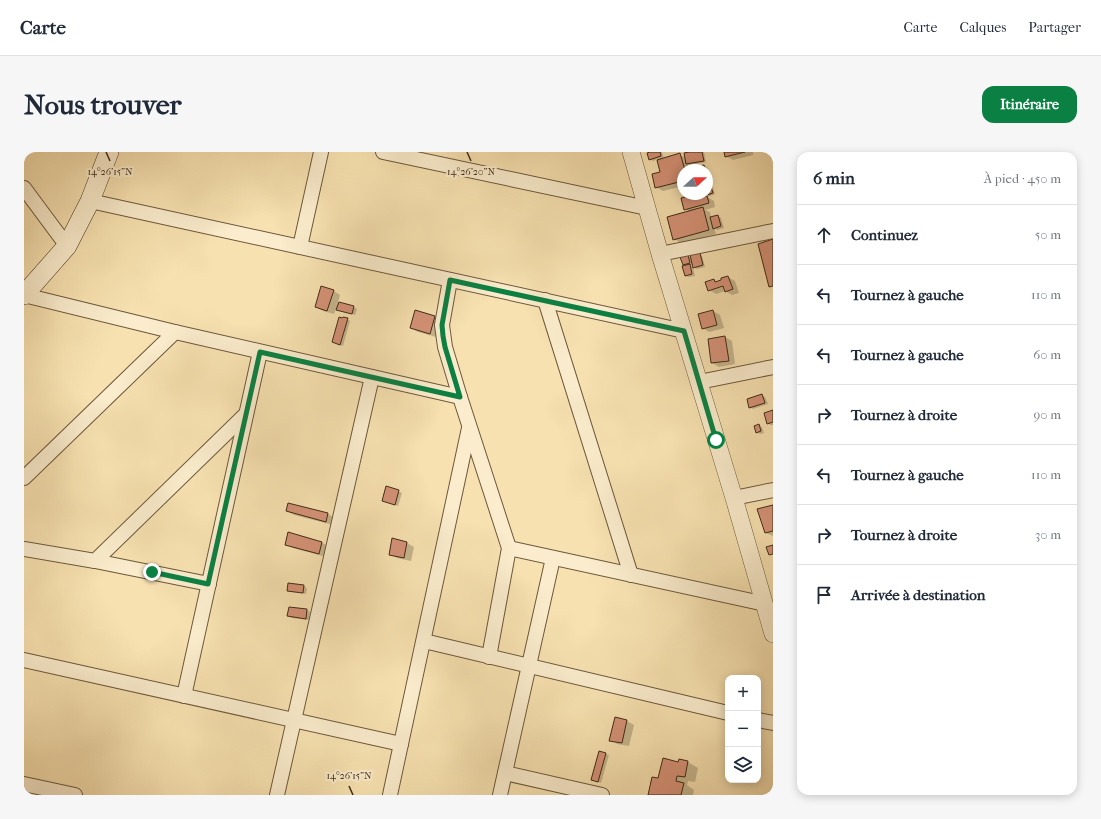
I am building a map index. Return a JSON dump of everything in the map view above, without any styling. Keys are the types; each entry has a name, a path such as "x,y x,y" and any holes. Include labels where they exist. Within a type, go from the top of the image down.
{"main road":[{"path":"24,295 67,246 90,201 109,152"}],"street":[{"path":"300,247 321,152"},
{"path":"383,152 647,208"},
{"path":"631,152 660,254 769,611 773,634"},
{"path":"24,188 67,246"},
{"path":"90,201 684,331"},
{"path":"660,254 773,231"},
{"path":"450,280 442,325 445,347 509,548 489,657"},
{"path":"24,295 174,332 460,397"},
{"path":"545,300 631,575"},
{"path":"24,478 174,332"},
{"path":"184,696 260,352"},
{"path":"699,382 773,367"},
{"path":"277,795 372,377"},
{"path":"95,561 246,414"},
{"path":"390,795 470,427"},
{"path":"734,498 773,490"},
{"path":"509,548 631,575 769,611"},
{"path":"24,549 95,561 208,584"},
{"path":"500,795 554,558"},
{"path":"424,642 725,712"},
{"path":"24,660 401,744"},
{"path":"761,721 773,723"},
{"path":"505,773 602,795"},
{"path":"24,784 75,795"}],"building":[{"path":"660,152 661,156 649,160 647,153"},
{"path":"702,152 704,161 686,164 684,153"},
{"path":"724,152 745,152 725,157"},
{"path":"680,153 683,164 677,164 677,182 655,188 652,174 660,172 657,160"},
{"path":"682,200 708,200 709,203 684,210"},
{"path":"703,207 709,230 673,240 667,217"},
{"path":"718,215 721,226 713,229 710,217"},
{"path":"773,239 773,286 769,287 758,244"},
{"path":"700,253 703,265 693,268 690,255"},
{"path":"688,255 690,263 683,265 680,257"},
{"path":"690,264 692,274 685,276 682,266"},
{"path":"728,276 733,289 725,292 723,286 708,291 705,282 714,279 715,282"},
{"path":"321,286 334,290 327,311 315,307"},
{"path":"339,302 354,306 352,314 336,310"},
{"path":"415,310 435,316 430,334 410,328"},
{"path":"713,310 717,325 702,329 698,314"},
{"path":"339,317 348,318 340,345 332,342"},
{"path":"725,336 729,361 711,363 708,339"},
{"path":"762,394 765,403 749,408 747,399"},
{"path":"773,410 773,422 767,424 764,413"},
{"path":"759,424 761,431 756,433 754,426"},
{"path":"386,486 399,490 395,505 382,501"},
{"path":"288,503 328,513 326,522 286,511"},
{"path":"773,505 773,531 765,533 757,509"},
{"path":"288,532 322,542 319,554 285,545"},
{"path":"392,538 407,542 404,558 389,555"},
{"path":"773,545 773,554 769,555 766,547"},
{"path":"288,583 304,585 303,593 287,591"},
{"path":"289,607 307,609 306,619 287,616"},
{"path":"615,717 627,720 622,743 609,741"},
{"path":"599,751 606,753 598,782 591,780"},
{"path":"663,758 678,762 679,759 688,761 685,777 677,776 676,781 684,783 681,795 648,795 652,777 658,778"}],"route":[{"path":"152,572 208,584 260,352 460,397 445,347 442,325 450,280 684,331 716,440"}]}
